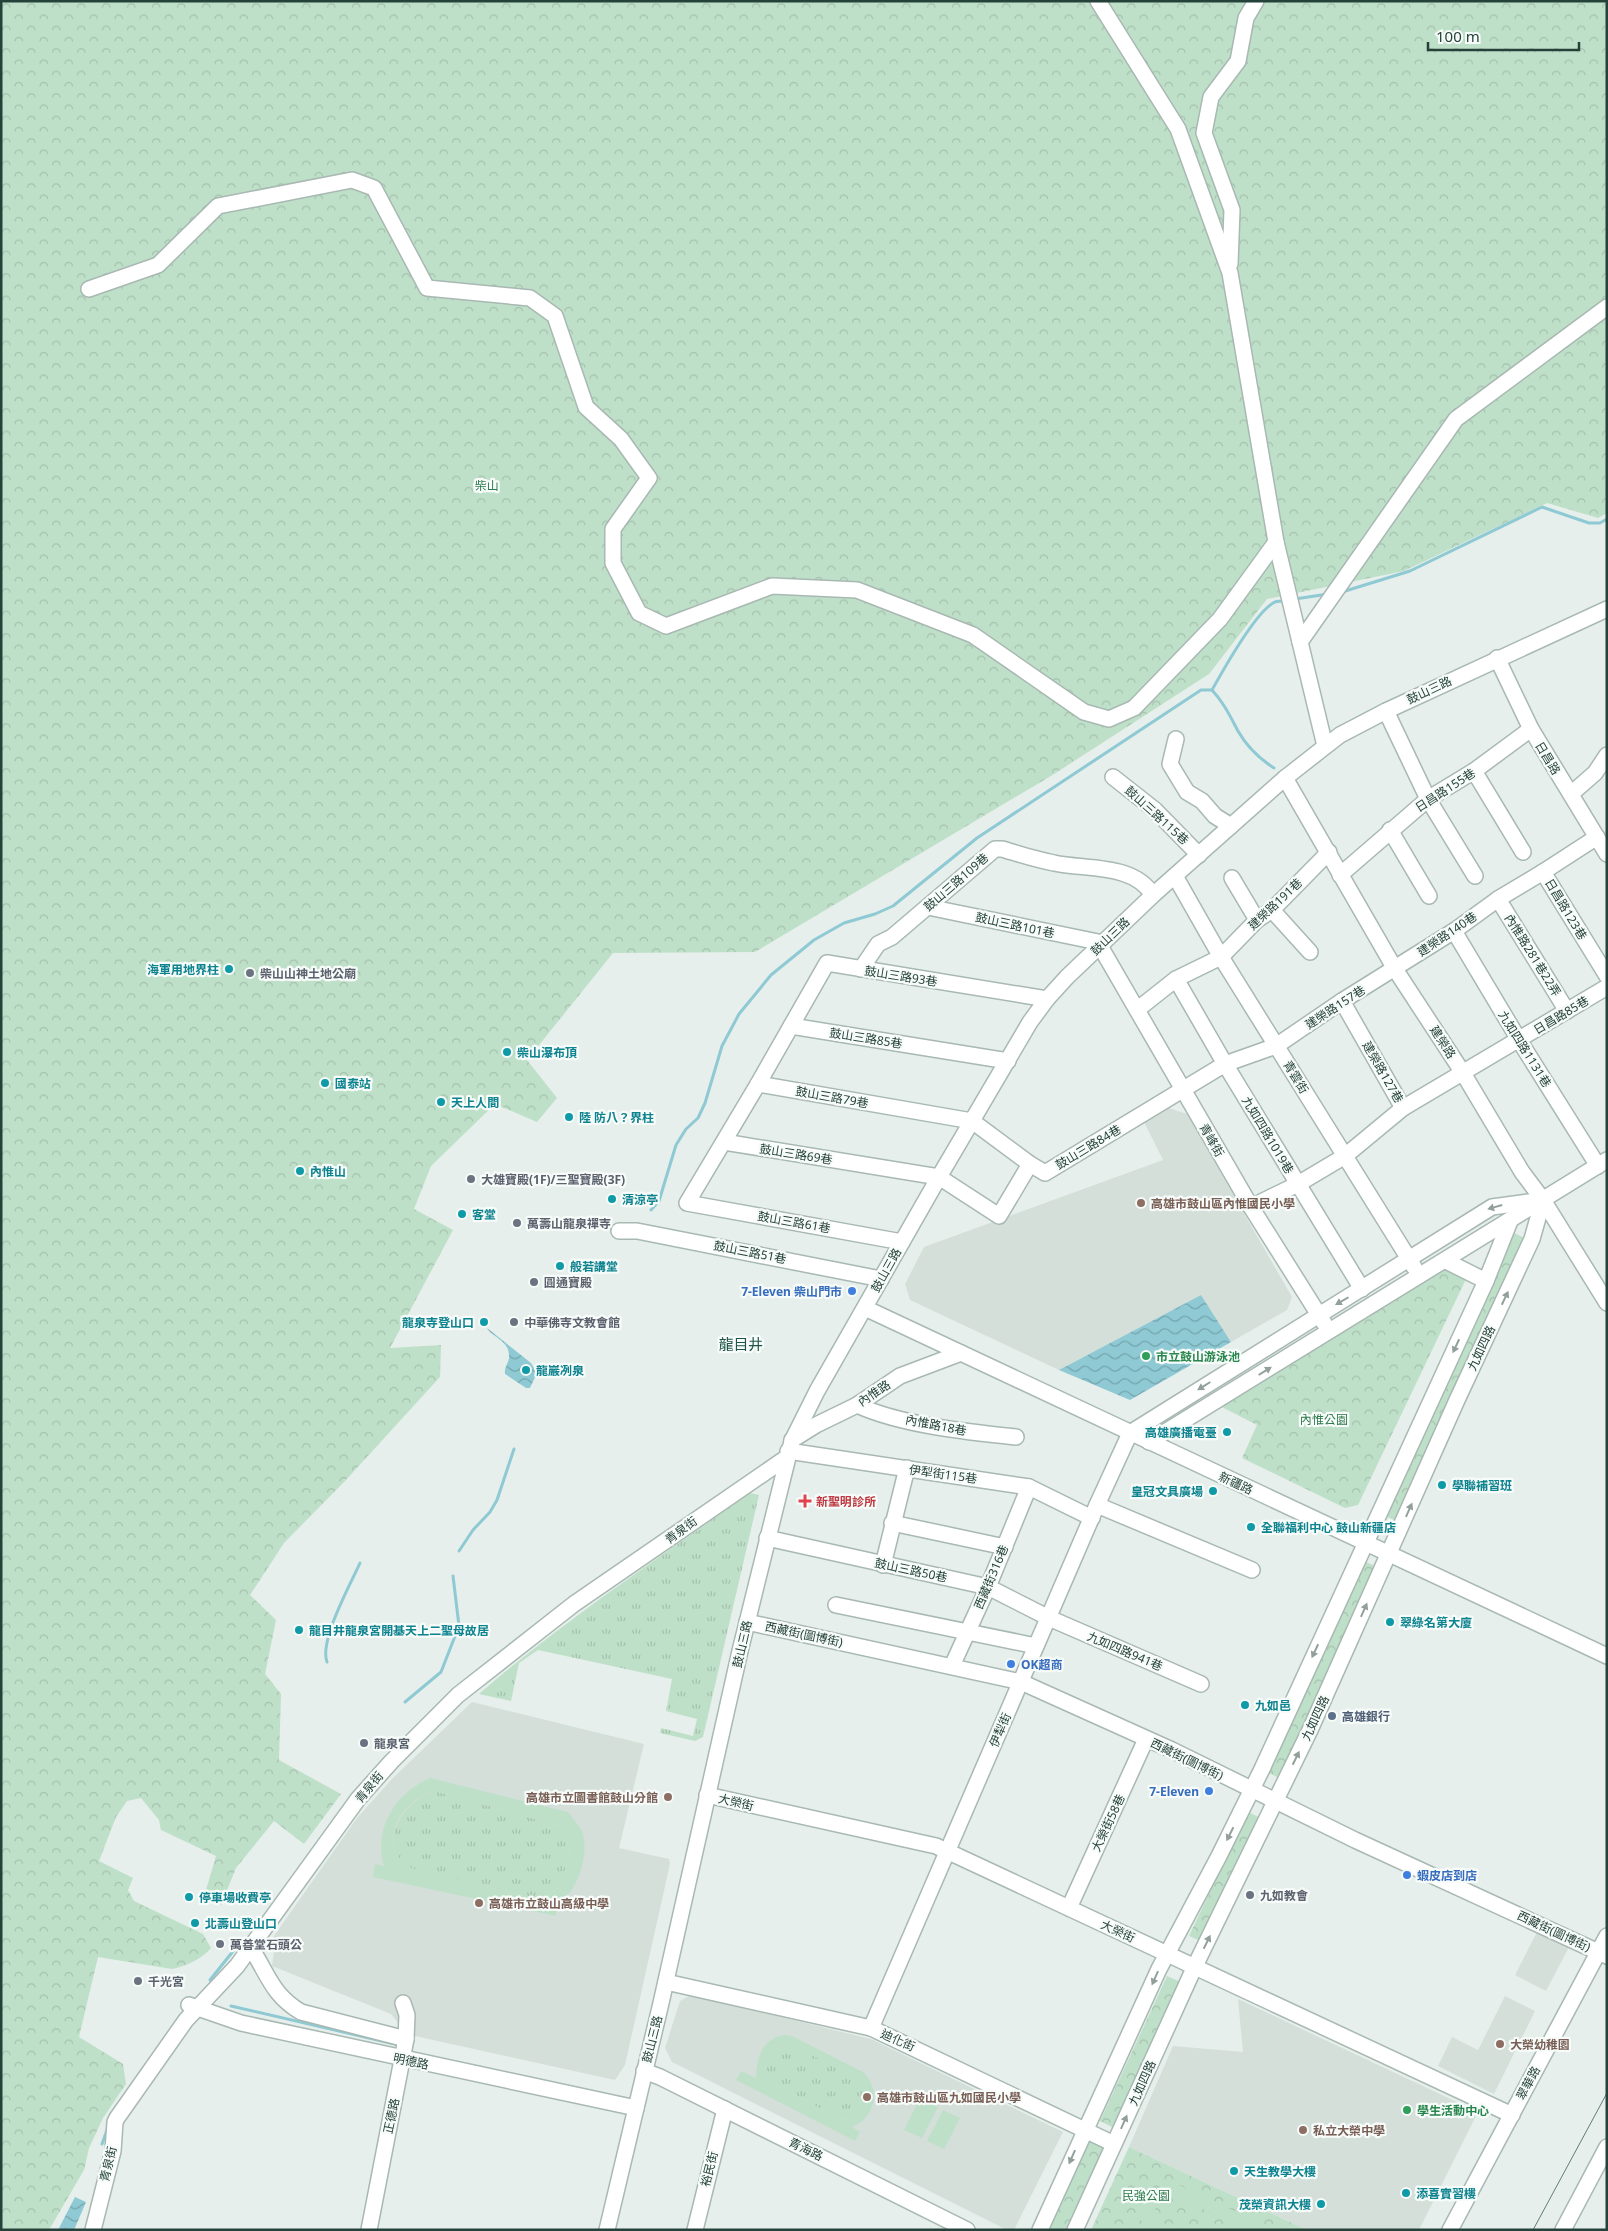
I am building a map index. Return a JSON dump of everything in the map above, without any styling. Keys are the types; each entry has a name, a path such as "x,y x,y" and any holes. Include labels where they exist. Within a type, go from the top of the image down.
{"street":[{"path":"1098,1 1178,129 1230,273 1276,542 1325,746"},
{"path":"1230,273 1232,210 1204,133 1211,97 1238,61 1246,18 1256,1"},
{"path":"89,289 158,265 218,206 352,180 374,188 426,288 530,298 554,316 586,407 622,439 649,478 613,529 613,563 639,613 666,626 772,586 857,590 973,636 1084,712 1109,719 1134,708 1220,619 1276,542"},
{"path":"1300,642 1456,419 1607,307"},
{"name":"鼓山三路","path":"607,2230 788,1450 817,1391 938,1177 1046,999 1153,895 1284,778 1325,746 1355,726 1386,710 1497,658 1605,614"},
{"name":"日昌路","path":"1497,658 1531,729 1607,854"},
{"path":"1386,710 1428,799 1475,876"},
{"name":"日昌路155巷","path":"1340,875 1428,799 1474,772 1531,729"},
{"path":"1176,739 1170,764 1187,792 1202,801 1216,816 1230,826"},
{"path":"1571,794 1595,773 1607,754"},
{"path":"1474,772 1523,852"},
{"name":"鼓山三路115巷","path":"1113,777 1155,810 1198,855"},
{"name":"建榮路","path":"1284,778 1329,852 1340,875 1394,969 1463,1073 1522,1172 1543,1200 1607,1303"},
{"path":"1390,830 1429,896"},
{"name":"日昌路123巷","path":"1597,838 1543,872 1607,976"},
{"name":"鼓山三路109巷","path":"861,969 878,944 892,937 994,849 1002,849 1054,863 1119,872 1142,881 1153,895"},
{"name":"建榮路191巷","path":"1138,1009 1176,979 1221,957 1257,920 1272,910 1329,852"},
{"name":"建榮路140巷","path":"1394,969 1454,932 1498,899 1543,872"},
{"name":"青雲街","path":"1175,876 1221,957 1420,1277"},
{"path":"1232,878 1257,920"},
{"name":"內惟路281巷22弄","path":"1498,899 1567,1011"},
{"name":"鼓山三路101巷","path":"928,907 1101,944"},
{"path":"1272,910 1310,952"},
{"name":"九如四路1131巷","path":"1454,932 1519,1040 1602,1163"},
{"name":"青峰街","path":"1101,944 1251,1207 1329,1331"},
{"name":"鼓山三路93巷","path":"790,1026 827,963 1046,999"},
{"name":"建榮路157巷","path":"1183,1090 1225,1064 1276,1046 1342,1001 1394,969"},
{"name":"九如四路1019巷","path":"1176,979 1225,1064 1362,1289"},
{"name":"日昌路85巷","path":"1463,1073 1607,987"},
{"name":"建榮路127巷","path":"1342,1001 1403,1108 1463,1073"},
{"path":"724,1142 790,1026"},
{"name":"鼓山三路85巷","path":"790,1026 1008,1061"},
{"name":"鼓山三路79巷","path":"758,1084 972,1121"},
{"name":"鼓山三路84巷","path":"972,1121 1030,1164 1046,1173 1183,1090"},
{"path":"1251,1207 1298,1184 1345,1156 1403,1108"},
{"name":"鼓山三路69巷","path":"724,1142 938,1177"},
{"name":"鼓山三路61巷","path":"724,1142 687,1203 902,1242"},
{"path":"1149,1442 1446,1261 1602,1163"},
{"path":"938,1177 1000,1216 1030,1164"},
{"path":"1130,1433 1492,1207 1543,1200"},
{"name":"九如四路","path":"1075,2230 1195,1966 1310,1730 1457,1400 1532,1239 1543,1200"},
{"name":"九如四路","path":"1040,2230 1167,1953 1252,1790 1486,1281 1510,1221"},
{"name":"鼓山三路51巷","path":"619,1231 637,1231 881,1279"},
{"path":"1446,1261 1486,1281"},
{"name":"新疆路","path":"865,1308 1607,1656"},
{"name":"內惟路","path":"788,1450 816,1425 858,1405 900,1376 961,1353"},
{"name":"內惟路18巷","path":"858,1405 885,1415 962,1431 1016,1437"},
{"name":"伊犁街","path":"871,2028 1130,1433"},
{"name":"伊犁街115巷","path":"788,1450 1029,1487 1166,1534 1252,1570"},
{"name":"青泉街","path":"93,2230 113,2151 115,2122 117,2118 193,2006 237,1966 358,1799 390,1762 458,1695 574,1604 788,1450"},
{"path":"883,1565 892,1522 907,1468"},
{"name":"西藏街316巷","path":"952,1666 988,1587 1029,1487"},
{"path":"892,1522 1005,1546"},
{"name":"鼓山三路50巷","path":"767,1538 988,1587 1049,1618"},
{"path":"836,1605 1036,1646"},
{"name":"九如四路941巷","path":"1049,1618 1202,1684"},
{"name":"西藏街(圖博街)","path":"747,1622 1021,1682 1602,1954"},
{"name":"大榮街58巷","path":"1069,1908 1146,1739"},
{"name":"大榮街","path":"707,1795 936,1846 1512,2115"},
{"name":"翠華路","path":"1450,2230 1602,1954 1607,1936"},
{"path":"250,1948 260,1961 264,1973 286,2003 301,2012 406,2039"},
{"name":"迪化街","path":"666,1982 871,2028 958,2067 1114,2144"},
{"name":"正德路","path":"368,2230 403,2059 407,2015 403,2003"},
{"name":"明德路","path":"193,2006 241,2023 636,2108"},
{"name":"青海路","path":"644,2072 660,2077 967,2230"},
{"name":"裕民街","path":"695,2230 725,2109"},
{"path":"1563,2230 1605,2154"}],"shaded area":[{"name":"高雄市鼓山區內惟國民小學","path":"1169,1108 1187,1114 1292,1297 1287,1310 1231,1342 1201,1295 1059,1370 910,1300 905,1284 924,1247 1163,1160 1144,1122"},
{"name":"高雄市立鼓山高級中學","path":"472,1702 644,1744 619,1848 669,1859 670,1864 625,2065 615,2080 397,2032 399,2024 391,2014 272,1966 274,1952 269,1943 357,1818 392,1779"},
{"path":"1539,1928 1570,1945 1546,1991 1515,1975"},
{"name":"高雄市鼓山區九如國民小學","path":"691,1995 871,2039 1063,2132 1014,2230 1007,2230 672,2062 665,2048 680,2001"},
{"name":"大榮幼稚園","path":"1505,1996 1535,2011 1494,2094 1438,2066 1452,2037 1478,2050"},
{"name":"私立大榮中學","path":"1238,1999 1478,2112 1419,2230 1307,2230 1129,2147 1173,2046 1243,2052"}],"green space":[{"name":"柴山","path":"1,1 1607,1 1607,513 1598,518 1547,503 1404,571 1267,599 1209,674 1051,776 755,952 613,953 527,1060 557,1098 537,1122 495,1104 431,1166 414,1209 453,1230 390,1348 441,1345 440,1377 345,1481 284,1543 250,1595 276,1620 265,1674 281,1694 279,1760 341,1794 304,1844 274,1821 236,1868 221,1905 206,1890 216,1856 161,1830 159,1820 141,1798 127,1801 116,1817 99,1861 133,1878 128,1890 134,1901 203,1934 211,1948 193,1962 172,1969 98,1957 79,2037 123,2064 126,2084 103,2118 89,2148 84,2170 49,2230 1,2230"},
{"path":"1514,1233 1527,1239 1396,1521 1383,1515"},
{"name":"內惟公園","path":"1447,1268 1467,1277 1358,1505 1345,1508 1242,1458 1257,1425 1218,1405"},
{"path":"750,1493 759,1495 703,1737 695,1741 660,1733 661,1728 693,1736 697,1719 666,1711 672,1679 538,1650 519,1663 511,1701 479,1694 578,1615"},
{"path":"1362,1560 1377,1567 1281,1779 1267,1772"},
{"path":"430,1778 568,1812 582,1832 584,1855 575,1884 570,1893 556,1906 556,1916 373,1877 375,1864 384,1866 381,1852 384,1826 397,1803 406,1793","holes":["435,1791 561,1826 568,1844 566,1868 556,1890 548,1895 534,1899 406,1867 396,1853 393,1841 397,1822 403,1813 418,1799"]},
{"path":"435,1791 561,1826 568,1844 568,1856 566,1868 556,1890 548,1895 534,1899 406,1867 395,1851 394,1832 403,1813 410,1806 418,1799"},
{"path":"1248,1812 1263,1819 1203,1942 1189,1936"},
{"path":"1167,1976 1181,1982 1114,2128 1100,2121"},
{"path":"792,2036 863,2072 869,2079 873,2087 873,2103 866,2117 852,2127 860,2132 855,2141 736,2080 741,2071 756,2078 759,2056 765,2045 776,2037","holes":["784,2045 792,2046 839,2068 863,2085 865,2099 856,2114 841,2119 770,2083 764,2072 766,2061 778,2047"]},
{"path":"784,2045 792,2046 839,2068 861,2083 865,2094 863,2105 859,2111 851,2117 841,2119 770,2083 766,2078 764,2066 773,2051"},
{"path":"920,2098 938,2107 922,2138 904,2130"},
{"path":"943,2110 960,2118 944,2149 927,2141"},
{"path":"1091,2139 1105,2146 1065,2230 1054,2230 1049,2227"},
{"name":"民強公園","path":"1129,2147 1307,2230 1091,2230"},
{"path":"1181,2186 1260,2223 1267,2230 1248,2230 1177,2197 1166,2199 1159,2203 1151,2221 1155,2230 1144,2230 1140,2212 1145,2198 1161,2189"}],"water":[{"name":"市立鼓山游泳池","path":"1201,1295 1231,1342 1130,1400 1059,1370"},
{"path":"487,1328 531,1363 537,1373 530,1388 526,1388 505,1374 509,1357 508,1350"},
{"path":"75,2197 86,2202 74,2230 58,2230"}],"waterway":[{"path":"1342,592 1410,571 1542,507 1589,523 1600,523 1607,519"},
{"path":"1295,599 1328,594"},
{"path":"651,1210 659,1201 676,1145 686,1129 698,1118 705,1103 722,1046 739,1014 771,975 814,940 844,923 875,914 893,906 977,838 1201,690 1212,690 1240,642 1259,617 1275,602 1286,601"},
{"path":"1212,690 1245,741 1274,768"},
{"path":"459,1551 473,1530 490,1512 497,1500 514,1449"},
{"path":"327,1662 327,1641 331,1627 360,1563"},
{"path":"405,1702 441,1672 459,1626 453,1576"},
{"path":"210,1980 234,1950"},
{"path":"231,2006 395,2044"},
{"path":"102,2144 108,2127"}],"tram line":[{"path":"1533,2230 1607,2093"}],"place":[{"name":"海軍用地界柱","path":"229,969"},
{"name":"柴山山神土地公廟","path":"250,973"},
{"name":"柴山瀑布頂","path":"507,1052"},
{"name":"國泰站","path":"325,1083"},
{"name":"天上人間","path":"441,1102"},
{"name":"陸 防八？界柱","path":"569,1117"},
{"name":"內惟山","path":"300,1171"},
{"name":"大雄寶殿(1F)/三聖寶殿(3F)","path":"471,1179"},
{"name":"清涼亭","path":"612,1199"},
{"name":"高雄市鼓山區內惟國民小學","path":"1141,1203"},
{"name":"客堂","path":"462,1214"},
{"name":"萬壽山龍泉禪寺","path":"517,1223"},
{"name":"般若講堂","path":"560,1266"},
{"name":"圓通寶殿","path":"534,1282"},
{"name":"7-Eleven 柴山門市","path":"852,1291"},
{"name":"龍泉寺登山口","path":"484,1322"},
{"name":"中華佛寺文教會館","path":"514,1322"},
{"name":"市立鼓山游泳池","path":"1146,1356"},
{"name":"龍巖冽泉","path":"526,1370"},
{"name":"高雄廣播電臺","path":"1227,1432"},
{"name":"學聯補習班","path":"1442,1485"},
{"name":"皇冠文具廣場","path":"1213,1491"},
{"name":"新聖明診所","path":"805,1501"},
{"name":"全聯福利中心 鼓山新疆店","path":"1251,1527"},
{"name":"翠綠名第大廈","path":"1390,1622"},
{"name":"龍目井龍泉宮開基天上二聖母故居","path":"299,1630"},
{"name":"OK超商","path":"1011,1664"},
{"name":"九如邑","path":"1245,1705"},
{"name":"高雄銀行","path":"1332,1716"},
{"name":"龍泉宮","path":"364,1743"},
{"name":"7-Eleven","path":"1209,1791"},
{"name":"高雄市立圖書館鼓山分館","path":"668,1797"},
{"name":"蝦皮店到店","path":"1407,1875"},
{"name":"九如教會","path":"1250,1895"},
{"name":"停車場收費亭","path":"189,1897"},
{"name":"高雄市立鼓山高級中學","path":"479,1903"},
{"name":"北壽山登山口","path":"195,1923"},
{"name":"萬善堂石頭公","path":"220,1944"},
{"name":"千光宮","path":"138,1981"},
{"name":"大榮幼稚園","path":"1500,2044"},
{"name":"高雄市鼓山區九如國民小學","path":"867,2097"},
{"name":"學生活動中心","path":"1407,2110"},
{"name":"私立大榮中學","path":"1303,2130"},
{"name":"天生教學大樓","path":"1234,2171"},
{"name":"添喜實習樓","path":"1406,2193"},
{"name":"茂榮資訊大樓","path":"1321,2204"}],"district":[{"name":"龍目井","path":"741,1344"}]}
